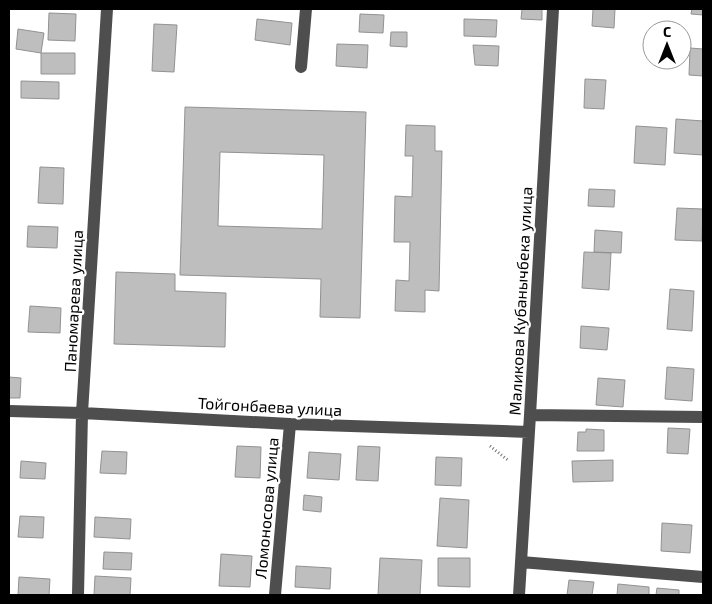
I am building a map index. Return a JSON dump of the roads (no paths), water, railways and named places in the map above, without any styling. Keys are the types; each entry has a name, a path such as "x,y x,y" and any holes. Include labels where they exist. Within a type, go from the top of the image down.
{"street":[{"name":"Паномарева улица","path":"78,595 82,413 107,9"},
{"path":"302,67 306,9"},
{"name":"Маликова Кубанычбека улица","path":"519,595 553,9"},
{"name":"Тойгонбаева улица","path":"9,411 290,424 529,432"},
{"path":"530,414 703,417"},
{"name":"Ломоносова улица","path":"275,595 290,424"},
{"path":"521,562 703,577"}]}
